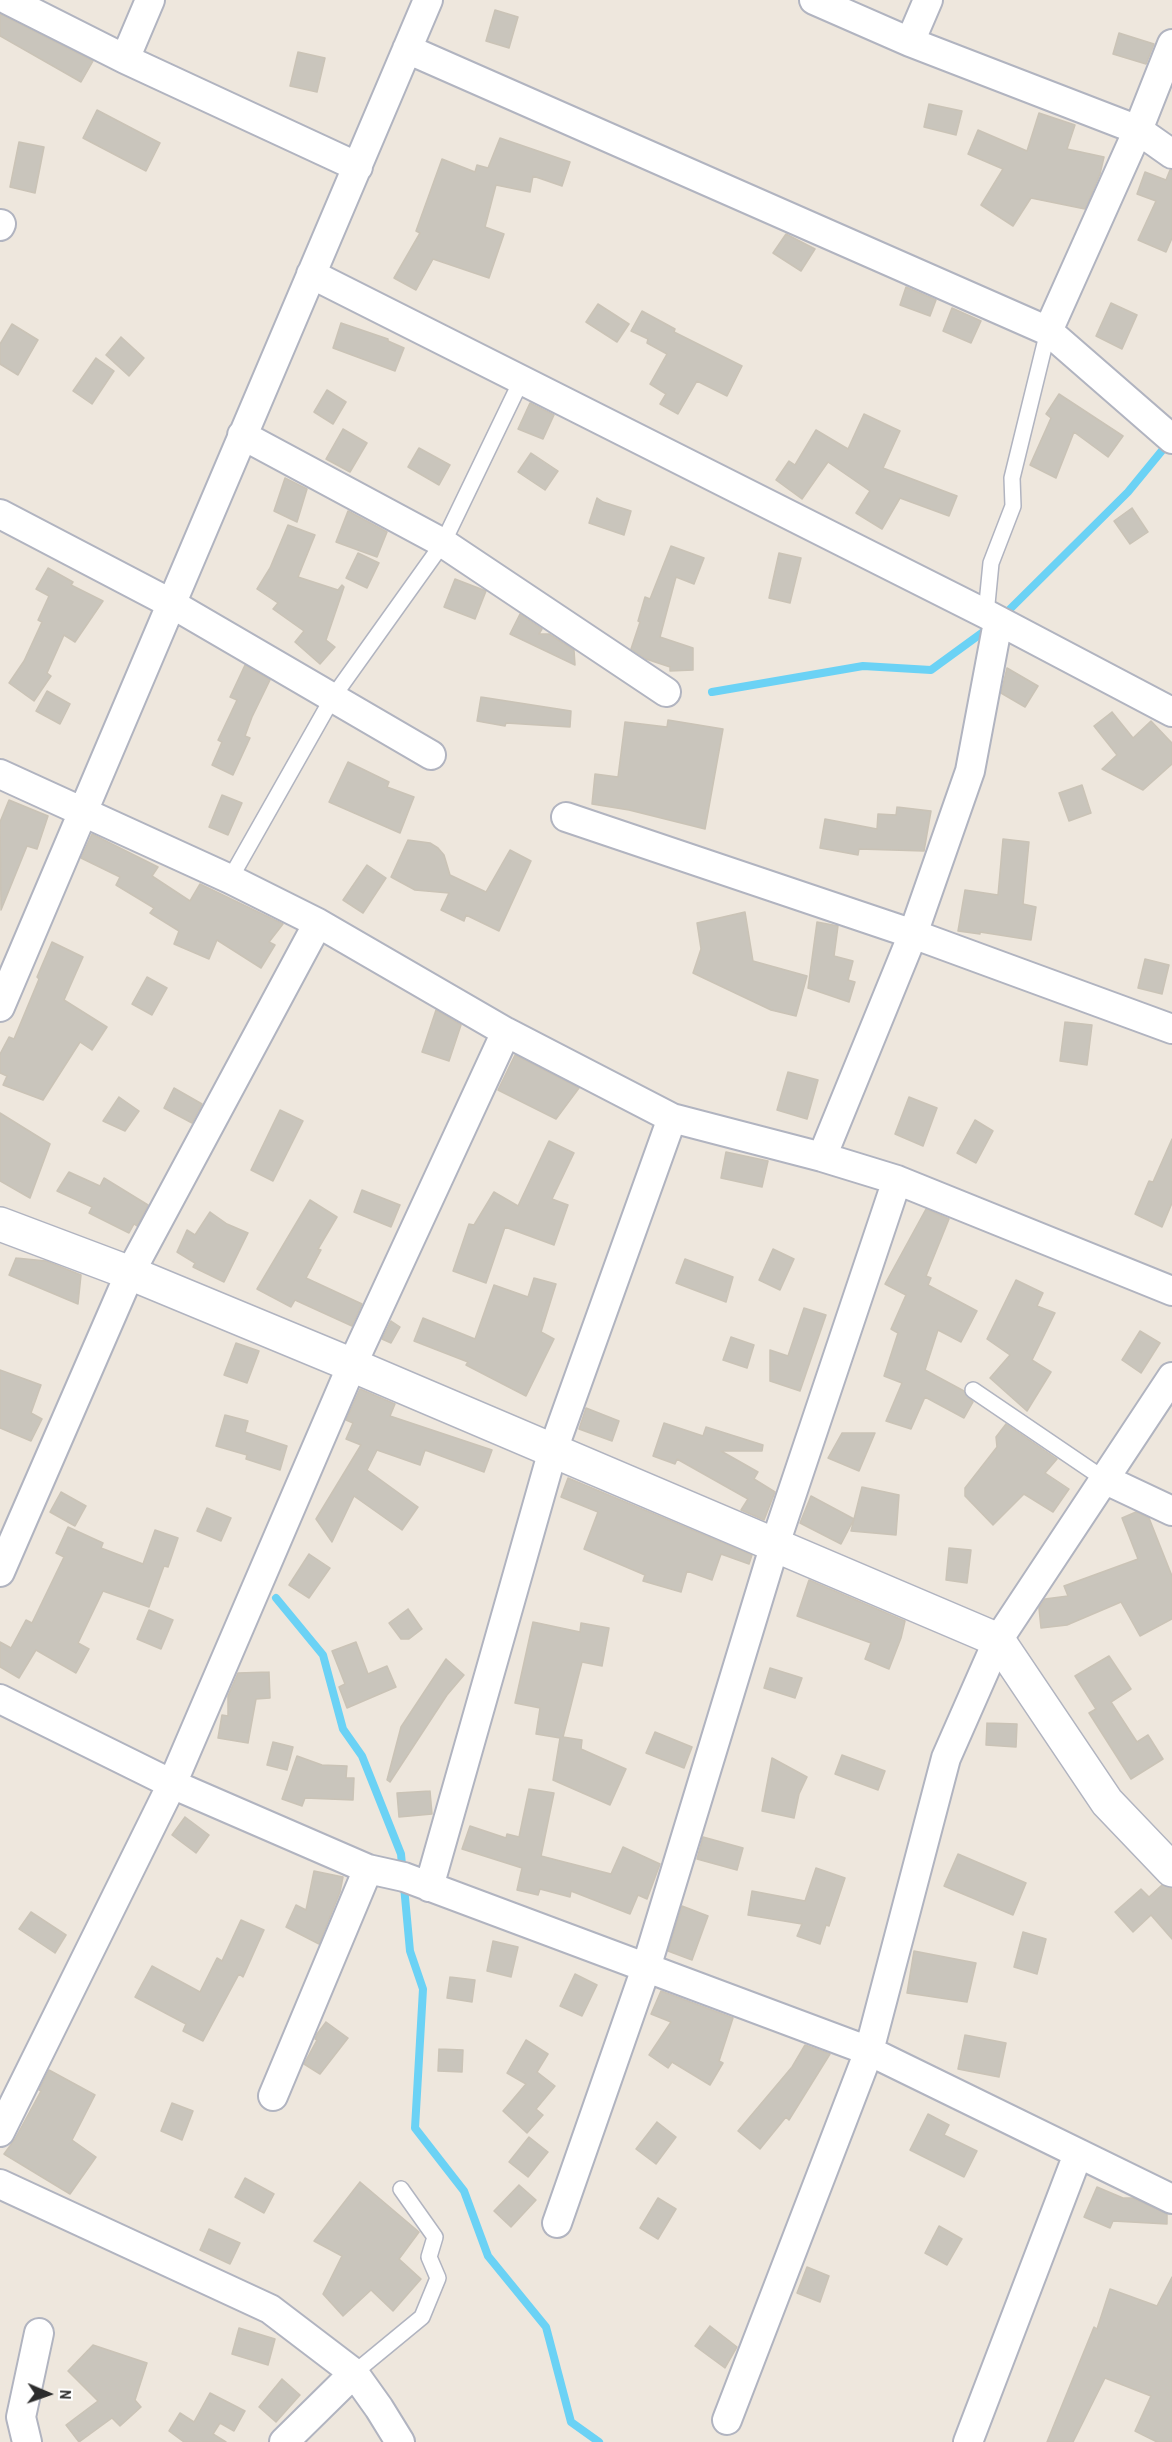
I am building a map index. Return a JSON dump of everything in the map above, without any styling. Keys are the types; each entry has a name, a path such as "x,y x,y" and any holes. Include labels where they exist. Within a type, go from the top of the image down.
{"street":[{"path":"8,0 125,59 358,167"},
{"path":"125,59 150,0"},
{"path":"0,1007 428,0"},
{"path":"814,0 910,42 1138,130 1172,154"},
{"path":"910,42 928,0"},
{"path":"1048,331 1138,130 1172,44"},
{"path":"407,49 1048,331 1172,439"},
{"path":"311,274 992,618 1172,712"},
{"path":"242,435 443,543 666,692"},
{"path":"0,514 172,604 431,755"},
{"path":"822,1157 913,934 970,771 992,618"},
{"path":"0,774 230,879 318,923 506,1032 672,1118 822,1157 897,1180 1172,1291"},
{"path":"566,817 913,934 1172,1029"},
{"path":"0,1572 130,1273 318,923"},
{"path":"0,2132 172,1784 352,1365 506,1032"},
{"path":"429,1887 553,1450 672,1118"},
{"path":"557,2223 645,1968 775,1544 897,1180"},
{"path":"0,1224 130,1273 352,1365 998,1640 1107,1802 1172,1870"},
{"path":"727,2420 869,2051 946,1758 998,1640 1172,1377"},
{"path":"1104,1479 1172,1511"},
{"path":"0,1698 172,1784 368,1869 429,1887 869,2051 1172,2199"},
{"path":"273,2097 368,1869"},
{"path":"968,2442 1078,2154"},
{"path":"0,2184 270,2309 354,2373 380,2408 400,2442"},
{"path":"27,2442 21,2417 39,2333"},
{"path":"284,2442 354,2373"}],"lane":[{"path":"992,618 991,563 1013,506 1012,478 1048,331"},
{"path":"230,879 333,697 443,543 522,379"},
{"path":"973,1390 1104,1479"},
{"path":"354,2373 422,2317 438,2278 429,2257 435,2237 401,2189"}],"building":[{"path":"495,10 518,17 509,48 486,41"},
{"path":"0,14 93,61 81,82 0,36"},
{"path":"1119,33 1154,44 1146,64 1113,54"},
{"path":"298,52 325,58 317,92 290,86"},
{"path":"929,104 962,111 956,135 924,127"},
{"path":"97,110 160,143 146,171 83,138"},
{"path":"1039,113 1075,125 1067,149 1104,157 1100,174 1085,209 1031,198 1013,226 981,205 1003,169 968,154 978,130 1027,151"},
{"path":"500,138 570,162 562,186 533,176 530,192 496,185 485,227 504,234 489,278 433,259 416,290 394,278 420,233 416,231 442,159 475,172 477,165 488,168"},
{"path":"19,142 44,147 35,193 10,187"},
{"path":"1172,170 1172,238 1166,252 1138,240 1156,201 1137,194 1145,172 1166,180"},
{"path":"786,234 815,249 801,271 773,253"},
{"path":"906,287 936,300 930,316 900,305"},
{"path":"1111,303 1137,315 1122,349 1096,336"},
{"path":"598,304 629,324 617,342 586,322"},
{"path":"952,308 981,321 971,343 943,331"},
{"path":"642,311 675,329 674,332 742,366 727,396 697,381 678,414 660,404 666,394 650,384 667,354 647,343 648,339 631,331"},
{"path":"341,323 388,339 404,348 395,371 333,348"},
{"path":"12,324 38,340 18,375 0,364 0,344"},
{"path":"121,337 144,358 129,376 106,355"},
{"path":"96,358 114,371 92,404 73,391"},
{"path":"327,390 346,402 333,424 314,412"},
{"path":"1059,394 1123,436 1108,457 1074,432 1056,478 1030,465 1051,418 1046,414"},
{"path":"530,403 554,415 543,439 518,429"},
{"path":"864,414 900,431 883,468 957,496 949,516 900,498 882,529 856,513 870,491 828,462 802,499 776,480 789,461 795,465 816,430 848,449"},
{"path":"343,429 367,443 350,472 326,459"},
{"path":"419,448 450,465 439,485 408,467"},
{"path":"531,453 558,471 545,490 518,472"},
{"path":"285,478 307,489 297,522 274,511"},
{"path":"597,498 631,511 624,535 589,523"},
{"path":"1132,508 1148,532 1130,544 1114,521"},
{"path":"348,511 387,532 377,557 336,542"},
{"path":"288,525 315,535 298,577 338,590 342,585 344,587 326,640 335,647 320,664 295,642 304,631 273,609 278,603 257,589 270,568"},
{"path":"671,546 704,558 694,584 676,577 660,637 693,648 693,670 670,671 670,667 646,659 631,649 645,597 650,599"},
{"path":"358,553 379,563 367,588 346,578"},
{"path":"779,553 801,558 790,603 769,598"},
{"path":"48,568 73,582 71,585 103,601 75,642 64,635 47,673 51,676 34,701 9,683 24,661 42,622 38,620 49,596 36,589"},
{"path":"455,579 486,591 475,619 444,607"},
{"path":"520,614 542,629 539,634 549,634 574,650 575,665 510,634"},
{"path":"245,665 270,680 252,717 245,736 250,738 233,775 212,765 222,742 218,740 237,700 230,697"},
{"path":"1007,668 1038,686 1025,707 1001,693"},
{"path":"47,691 70,704 60,724 36,711"},
{"path":"481,697 571,711 570,727 506,723 505,726 477,721"},
{"path":"1112,712 1133,738 1151,721 1172,743 1172,764 1143,790 1102,769 1117,755 1094,726"},
{"path":"668,720 723,729 705,829 629,810 592,804 595,774 618,777 625,722 667,727"},
{"path":"348,762 389,782 387,787 414,797 400,833 329,802"},
{"path":"1082,785 1091,813 1069,821 1059,793"},
{"path":"222,795 242,803 228,835 209,827"},
{"path":"9,800 48,816 37,849 27,846 1,910 0,822"},
{"path":"897,807 931,811 924,851 859,849 858,855 820,848 825,819 877,829 878,814 896,815"},
{"path":"92,834 158,867 152,876 190,901 200,884 283,924 269,942 275,945 261,968 217,940 209,959 174,944 179,931 150,913 154,908 116,885 120,877 81,858"},
{"path":"1003,839 1029,842 1023,904 1036,907 1031,940 958,931 965,890 998,895"},
{"path":"408,840 430,843 438,848 444,855 450,875 486,892 510,850 531,861 499,931 466,915 464,921 441,910 449,893 415,890 391,877"},
{"path":"367,865 386,878 363,913 343,900"},
{"path":"745,912 753,961 807,976 796,1016 771,1010 693,973 701,949 697,923"},
{"path":"817,922 838,926 834,956 853,961 848,980 855,982 849,1002 808,988"},
{"path":"52,942 83,957 64,1000 107,1027 92,1050 80,1042 43,1100 3,1085 7,1076 0,1073 0,1054 9,1037 14,1039"},
{"path":"1145,959 1169,965 1162,994 1138,988"},
{"path":"147,977 167,988 152,1015 132,1004"},
{"path":"436,1010 461,1025 449,1061 422,1052"},
{"path":"1065,1022 1092,1025 1087,1065 1060,1061"},
{"path":"515,1055 579,1088 556,1119 498,1090"},
{"path":"788,1072 818,1080 807,1119 777,1110"},
{"path":"174,1088 202,1104 192,1123 164,1108"},
{"path":"119,1097 139,1111 125,1131 103,1121"},
{"path":"909,1097 937,1108 923,1146 895,1134"},
{"path":"280,1110 303,1121 273,1181 251,1170"},
{"path":"0,1113 50,1144 30,1198 0,1181"},
{"path":"975,1120 993,1131 976,1163 957,1153"},
{"path":"1172,1139 1172,1203 1162,1227 1135,1214 1149,1181 1153,1182"},
{"path":"549,1141 574,1153 552,1199 568,1205 554,1245 505,1227 486,1283 453,1271 469,1224 474,1225 494,1192 518,1206"},
{"path":"726,1152 768,1161 762,1187 721,1178"},
{"path":"69,1172 100,1186 104,1178 148,1205 137,1226 134,1224 129,1233 89,1213 92,1207 57,1191"},
{"path":"362,1190 400,1205 391,1227 354,1212"},
{"path":"310,1200 337,1217 318,1249 321,1250 306,1278 362,1304 352,1326 295,1300 291,1307 257,1289"},
{"path":"926,1209 949,1219 926,1276 931,1278 928,1285 977,1311 961,1342 938,1330 925,1370 964,1391 973,1402 964,1418 925,1397 911,1429 886,1421 902,1383 884,1376 898,1333 891,1329 906,1295 885,1284"},
{"path":"210,1212 227,1224 248,1233 224,1282 193,1267 195,1263 177,1252 187,1230 195,1235"},
{"path":"773,1249 794,1259 780,1290 759,1280"},
{"path":"16,1258 46,1261 81,1275 78,1304 9,1275"},
{"path":"685,1259 733,1277 726,1302 676,1283"},
{"path":"534,1278 556,1284 541,1332 554,1339 526,1396 466,1365 468,1362 414,1341 423,1318 475,1339 494,1285 528,1297"},
{"path":"1016,1280 1043,1293 1037,1306 1055,1313 1032,1360 1051,1372 1027,1411 990,1378 1010,1355 987,1339"},
{"path":"804,1308 826,1315 800,1391 770,1381 770,1350 788,1356"},
{"path":"391,1321 400,1327 391,1343 382,1339"},
{"path":"1140,1331 1160,1343 1141,1373 1122,1360"},
{"path":"731,1337 754,1345 747,1368 723,1360"},
{"path":"236,1343 259,1351 247,1383 224,1375"},
{"path":"0,1370 41,1385 31,1413 42,1419 31,1441 0,1428"},
{"path":"360,1389 395,1404 390,1416 492,1450 484,1472 425,1450 420,1465 377,1450 367,1470 418,1507 402,1530 354,1496 332,1542 316,1519 361,1445 346,1439 353,1423 346,1420"},
{"path":"586,1408 619,1421 612,1441 579,1429"},
{"path":"225,1415 248,1421 245,1432 287,1446 280,1470 246,1459 247,1455 216,1446"},
{"path":"664,1423 703,1436 706,1427 763,1445 762,1451 721,1451 758,1472 754,1479 775,1492 764,1520 741,1510 748,1499 677,1459 675,1464 653,1456"},
{"path":"1006,1424 1057,1459 1045,1473 1069,1489 1053,1512 1024,1494 993,1525 965,1496 965,1488 997,1447 996,1437"},
{"path":"842,1433 875,1433 859,1471 828,1458"},
{"path":"568,1478 752,1555 749,1564 721,1554 712,1580 687,1571 681,1592 643,1581 645,1575 584,1549 598,1512 561,1497"},
{"path":"862,1487 899,1495 896,1535 851,1531"},
{"path":"61,1492 86,1506 75,1526 50,1512"},
{"path":"811,1496 854,1519 841,1544 800,1523"},
{"path":"207,1508 231,1518 221,1541 197,1531"},
{"path":"1136,1512 1149,1518 1172,1576 1172,1619 1140,1636 1121,1602 1067,1625 1041,1628 1039,1608 1045,1599 1068,1596 1064,1586 1138,1559 1122,1518"},
{"path":"68,1527 103,1543 101,1548 143,1564 155,1530 178,1538 168,1567 164,1566 149,1607 103,1591 78,1643 89,1649 76,1673 36,1650 19,1678 0,1667 0,1642 11,1648 26,1620 32,1623 64,1557 56,1553"},
{"path":"949,1548 971,1550 967,1583 946,1580"},
{"path":"309,1554 330,1568 309,1598 289,1585"},
{"path":"809,1580 905,1621 889,1669 865,1659 871,1643 797,1616"},
{"path":"408,1609 422,1629 409,1639 401,1639 389,1623"},
{"path":"149,1610 173,1620 161,1649 137,1639"},
{"path":"533,1622 580,1632 581,1623 609,1628 602,1666 582,1662 563,1737 582,1740 581,1749 626,1769 610,1805 553,1780 560,1738 536,1734 540,1708 515,1703"},
{"path":"356,1642 368,1674 387,1666 396,1687 347,1708 339,1687 345,1684 332,1651"},
{"path":"1109,1656 1131,1689 1111,1702 1137,1742 1148,1735 1163,1759 1131,1779 1089,1713 1096,1709 1075,1676"},
{"path":"446,1659 464,1675 447,1695 390,1782 387,1780 401,1727"},
{"path":"770,1668 802,1678 795,1698 764,1688"},
{"path":"269,1672 270,1698 256,1699 248,1743 218,1738 222,1715 228,1716 228,1696 238,1673"},
{"path":"987,1723 1017,1724 1016,1747 986,1745"},
{"path":"655,1732 692,1747 684,1768 646,1753"},
{"path":"273,1742 293,1747 287,1770 267,1765"},
{"path":"842,1755 885,1771 878,1790 835,1774"},
{"path":"297,1756 322,1765 347,1766 346,1778 354,1778 353,1800 305,1798 302,1806 282,1799"},
{"path":"772,1758 807,1777 799,1794 794,1818 762,1811"},
{"path":"529,1789 554,1793 541,1856 611,1874 623,1847 660,1864 647,1899 638,1895 630,1914 571,1891 570,1897 540,1889 538,1895 517,1890 522,1868 462,1849 470,1826 506,1838 507,1834 519,1837"},
{"path":"430,1791 432,1814 399,1817 397,1793"},
{"path":"185,1817 209,1835 196,1853 172,1835"},
{"path":"703,1837 743,1848 737,1870 697,1859"},
{"path":"958,1854 1026,1883 1013,1915 944,1886"},
{"path":"816,1868 845,1878 829,1926 826,1925 820,1944 797,1936 802,1924 748,1915 752,1891 805,1901"},
{"path":"314,1871 343,1877 340,1892 319,1944 286,1927 296,1905 306,1910"},
{"path":"1162,1885 1172,1888 1172,1939 1151,1915 1133,1932 1115,1912 1141,1889 1149,1897"},
{"path":"682,1906 708,1916 692,1960 668,1951"},
{"path":"31,1912 66,1935 55,1953 19,1929"},
{"path":"241,1920 264,1930 243,1977 239,1974 203,2041 183,2031 186,2024 135,1997 152,1966 200,1992 217,1958 222,1961"},
{"path":"1023,1932 1046,1939 1037,1974 1014,1967"},
{"path":"493,1941 518,1947 511,1977 487,1971"},
{"path":"914,1951 976,1963 967,2002 907,1993"},
{"path":"575,1974 597,1985 582,2016 560,2006"},
{"path":"450,1977 475,1980 472,2002 447,1998"},
{"path":"661,1991 733,2018 719,2061 723,2063 710,2085 672,2062 668,2068 649,2055 671,2022 651,2014"},
{"path":"326,2022 348,2038 320,2074 304,2064 317,2040 315,2039 317,2034"},
{"path":"965,2035 1006,2043 999,2077 958,2069"},
{"path":"526,2040 548,2054 537,2072 555,2086 536,2109 543,2115 527,2133 503,2111 526,2084 507,2073"},
{"path":"805,2045 830,2054 789,2120 786,2117 760,2149 738,2131 792,2067"},
{"path":"439,2049 463,2050 462,2072 438,2071"},
{"path":"49,2070 95,2095 72,2140 96,2157 70,2194 4,2154 15,2139 41,2091 39,2090"},
{"path":"172,2103 193,2111 182,2140 161,2131"},
{"path":"928,2114 949,2125 944,2135 977,2151 964,2177 910,2150"},
{"path":"657,2122 676,2137 656,2164 636,2149"},
{"path":"529,2137 548,2152 528,2177 509,2162"},
{"path":"245,2178 274,2194 264,2213 235,2197"},
{"path":"360,2182 419,2232 399,2259 421,2279 393,2311 371,2290 343,2316 323,2294 342,2256 314,2241"},
{"path":"519,2185 536,2200 511,2227 494,2211"},
{"path":"1097,2187 1123,2198 1133,2198 1167,2214 1167,2224 1113,2221 1110,2228 1084,2217"},
{"path":"658,2198 676,2209 658,2239 640,2228"},
{"path":"939,2226 962,2239 947,2265 925,2253"},
{"path":"209,2229 240,2243 230,2264 200,2250"},
{"path":"807,2267 829,2276 820,2302 797,2293"},
{"path":"1172,2277 1172,2442 1157,2442 1135,2431 1151,2396 1105,2378 1073,2442 1047,2442 1094,2327 1097,2329 1110,2289 1157,2306"},
{"path":"710,2326 737,2347 725,2368 695,2346"},
{"path":"239,2328 275,2339 268,2365 232,2354"},
{"path":"93,2345 147,2363 135,2400 141,2407 120,2426 112,2418 79,2442 66,2425 98,2401 68,2371"},
{"path":"282,2379 300,2395 276,2422 259,2407"},
{"path":"210,2393 245,2411 234,2431 220,2423 213,2434 226,2442 184,2442 169,2431 180,2413 194,2422"}],"waterway":[{"path":"1002,617 1128,492 1169,442"},
{"path":"712,692 863,666 931,670 990,627"},
{"path":"276,1598 323,1655 343,1729 362,1756 401,1854 410,1951 423,1989 415,2128 464,2191 488,2256 546,2327 571,2422 599,2442"}]}
